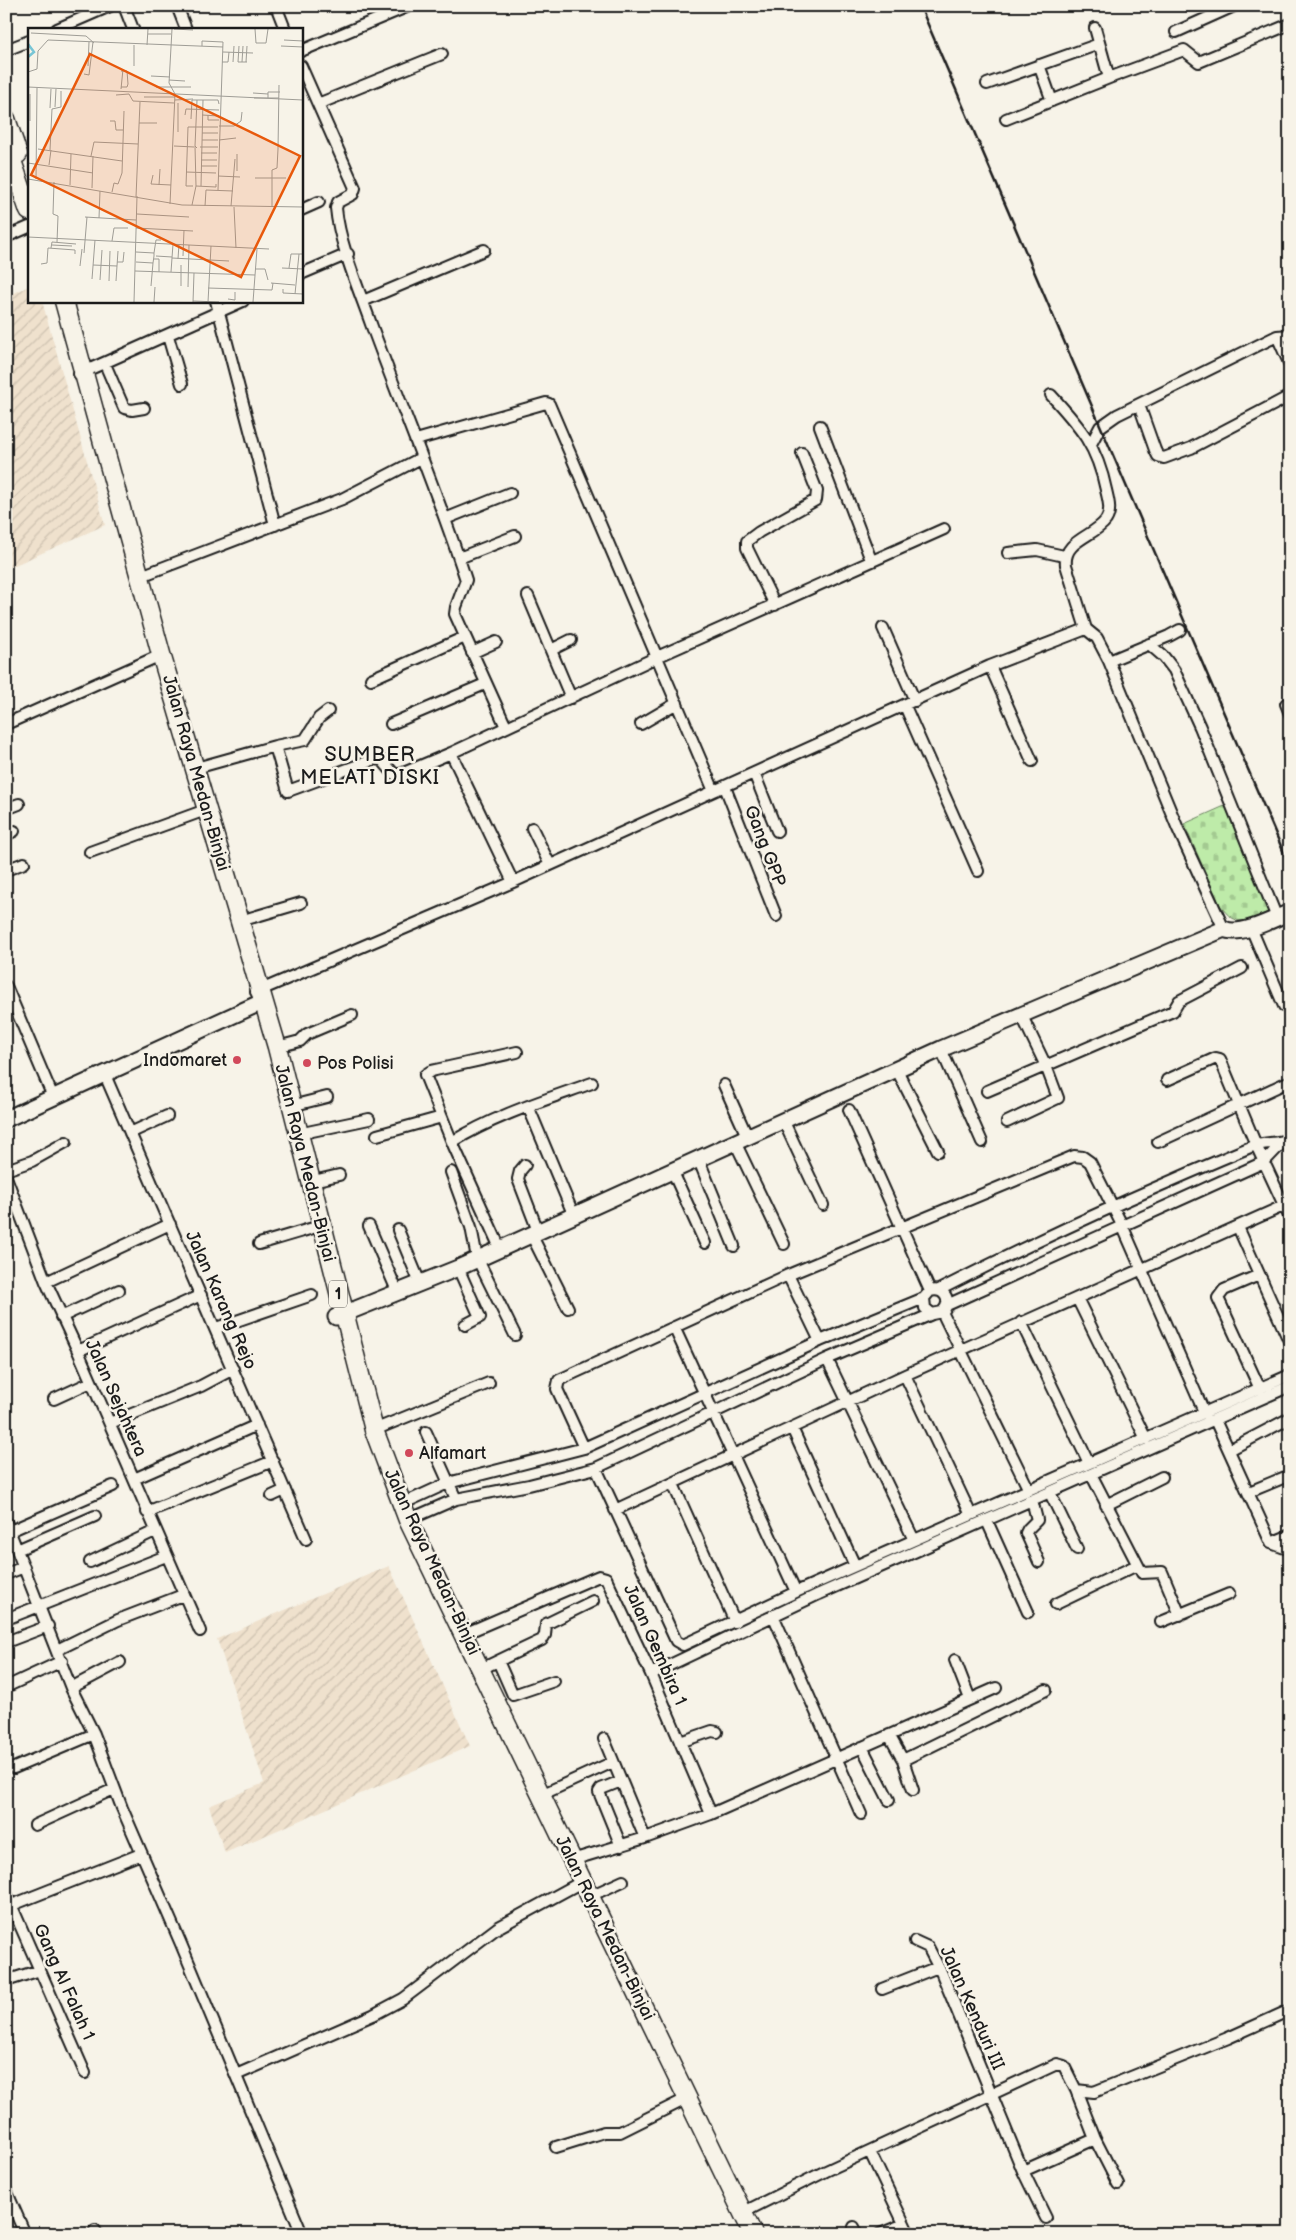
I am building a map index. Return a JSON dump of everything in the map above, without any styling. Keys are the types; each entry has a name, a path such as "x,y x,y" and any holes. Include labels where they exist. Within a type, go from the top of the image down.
{"highway":[{"path":"6,119 28,184"},
{"path":"6,143 28,208"},
{"name":"Jalan Raya Medan-Binjai","path":"56,302 141,576 161,654 240,921 272,1065 313,1228 374,1430 405,1512 753,2234"},
{"name":"Jalan Raya Medan-Binjai","path":"64,302 80,374 154,658 257,998 277,1047 310,1182 366,1432 402,1523 497,1724 744,2234"}],"main road":[{"path":"340,1316 458,1268 896,1068 1022,1014 1224,929 1235,932 1251,928 1283,915"},
{"path":"6,1119 105,1075 257,998"}],"street":[{"path":"59,28 110,6"},
{"path":"124,6 133,28"},
{"path":"177,6 186,28"},
{"path":"276,6 286,28"},
{"path":"302,52 409,6"},
{"path":"1176,32 1234,6"},
{"path":"1006,119 1184,50 1199,62 1290,24"},
{"path":"1095,28 1110,78"},
{"path":"6,50 28,41"},
{"path":"988,84 1100,44"},
{"path":"318,104 442,54"},
{"path":"1039,65 1052,101"},
{"path":"302,68 355,188 353,194 338,202 336,208 348,254 388,372 416,440 459,558 466,583 455,611 485,684 506,727"},
{"path":"302,210 319,202"},
{"path":"6,237 28,227"},
{"path":"363,301 484,250"},
{"path":"302,274 348,254"},
{"path":"216,302 275,525"},
{"path":"80,374 241,302"},
{"path":"1091,444 1100,427 1117,415 1277,336 1290,335"},
{"path":"168,336 182,384"},
{"path":"1277,336 1290,365"},
{"path":"105,364 119,401 124,408 127,410 144,408"},
{"path":"1051,396 1078,424 1091,444 1102,471 1108,499 1108,516 1099,527 1069,548 1064,556 1086,629 1098,638 1109,661 1178,828 1224,929"},
{"path":"1139,405 1155,450 1158,456 1164,458 1191,448 1290,396"},
{"path":"416,440 546,403 549,404 714,791"},
{"path":"820,426 871,560"},
{"path":"775,605 747,548 747,541 759,532 816,500 817,491 802,453"},
{"path":"141,576 342,499 422,458"},
{"path":"445,519 510,493"},
{"path":"275,746 288,791 372,760 382,760 394,774 398,775 451,753 871,560 944,529"},
{"path":"459,558 515,536"},
{"path":"1008,552 1037,550 1064,556"},
{"path":"528,596 571,698"},
{"path":"883,628 915,701"},
{"path":"257,998 990,666 1086,629"},
{"path":"1109,661 1180,630"},
{"path":"371,680 465,637"},
{"path":"551,650 571,640"},
{"path":"472,653 496,642"},
{"path":"1149,644 1164,657 1174,670 1283,915"},
{"path":"6,724 154,658"},
{"path":"990,666 1032,761"},
{"path":"391,724 485,684"},
{"path":"641,724 677,703"},
{"path":"905,706 978,871"},
{"path":"196,768 275,746 305,740 319,718 328,711"},
{"path":"451,753 513,882"},
{"path":"754,773 778,831"},
{"name":"Gang GPP","path":"725,787 776,916"},
{"path":"6,809 19,804"},
{"path":"90,852 200,812"},
{"path":"532,828 550,865"},
{"path":"6,870 24,863"},
{"path":"240,921 301,903"},
{"path":"1251,928 1284,1006 1290,1009"},
{"path":"987,1091 1173,1011 1179,1001 1242,968"},
{"path":"6,986 53,1097"},
{"path":"1008,1122 1057,1099 1058,1094 1022,1014"},
{"path":"277,1047 300,1041 307,1034 352,1015"},
{"path":"940,1049 982,1142"},
{"path":"500,1248 452,1142 426,1073 517,1052"},
{"path":"1167,1080 1219,1058 1256,1145 1287,1205 1290,1218"},
{"path":"896,1068 938,1151"},
{"name":"Jalan Karang Rejo","path":"105,1075 306,1539"},
{"path":"1158,1142 1290,1081"},
{"path":"452,1142 475,1128 528,1106 592,1083"},
{"path":"724,1085 741,1139 784,1244"},
{"path":"291,1106 327,1097"},
{"path":"528,1106 574,1216"},
{"path":"849,1110 931,1293 925,1308 940,1310"},
{"path":"130,1133 167,1116"},
{"path":"378,1135 442,1117"},
{"path":"298,1134 369,1119"},
{"path":"784,1120 823,1205"},
{"path":"405,1512 448,1483 584,1448 820,1340 931,1293 1113,1206 1256,1145 1286,1140"},
{"path":"405,1512 456,1499 529,1485 596,1468 826,1359 940,1310 1122,1225 1264,1162 1286,1140"},
{"path":"6,1170 32,1161 66,1142"},
{"path":"584,1448 557,1389 558,1382 674,1326 788,1275 1074,1156 1083,1157 1090,1162 1113,1206 1205,1414"},
{"path":"698,1158 734,1246"},
{"path":"525,1165 518,1179 535,1232 568,1308"},
{"path":"672,1170 705,1243"},
{"path":"451,1172 470,1227 477,1258 515,1335"},
{"path":"310,1182 339,1175"},
{"name":"Jalan Sejahtera","path":"6,1177 46,1282 110,1423 200,1631"},
{"path":"615,1510 673,1484 732,1454 1021,1322 1287,1205"},
{"path":"46,1282 170,1224"},
{"path":"369,1226 398,1293"},
{"path":"1238,1227 1290,1343"},
{"path":"259,1244 313,1228"},
{"path":"398,1230 420,1284"},
{"path":"458,1268 480,1317 465,1326"},
{"path":"788,1275 820,1340"},
{"path":"1259,1275 1224,1290 1218,1298 1260,1389"},
{"path":"61,1317 119,1290"},
{"path":"931,1293 946,1296 940,1310 1030,1495 1037,1520 1026,1533 1039,1562"},
{"path":"78,1351 201,1295"},
{"path":"216,1328 312,1295"},
{"path":"1077,1298 1146,1439"},
{"path":"1021,1322 1089,1464"},
{"path":"674,1326 796,1592"},
{"path":"826,1359 914,1540"},
{"path":"110,1423 201,1386 233,1369"},
{"path":"905,1375 972,1515"},
{"path":"651,1674 773,1615 987,1521 1030,1495 1089,1464 1290,1376"},
{"path":"54,1399 91,1382"},
{"path":"374,1430 489,1383"},
{"path":"596,1468 677,1642 685,1645 796,1592 972,1515 1030,1495 1050,1493 1290,1386"},
{"path":"1229,1450 1290,1418"},
{"path":"1215,1420 1271,1543 1290,1550"},
{"path":"134,1479 257,1425"},
{"path":"792,1428 855,1566"},
{"path":"426,1432 456,1499"},
{"path":"147,1512 272,1461"},
{"path":"1091,1474 1137,1565 1144,1575 1162,1572 1180,1615"},
{"path":"1249,1492 1290,1475"},
{"path":"1106,1505 1162,1477"},
{"path":"673,1484 735,1622"},
{"path":"112,1486 8,1526 71,1688 94,1734 141,1854 181,1944 302,2234"},
{"path":"272,1496 285,1490"},
{"path":"1050,1493 1077,1549"},
{"path":"17,1550 95,1516"},
{"path":"987,1521 1028,1612"},
{"path":"90,1562 156,1531"},
{"path":"1271,1543 1290,1535"},
{"path":"6,1619 166,1556"},
{"path":"1056,1604 1137,1565"},
{"path":"6,1574 24,1567"},
{"name":"Jalan Gembira 1","path":"464,1634 602,1576 608,1580 711,1814"},
{"path":"1161,1622 1229,1594"},
{"path":"57,1650 118,1620 183,1595"},
{"path":"481,1669 542,1640 545,1635 546,1624 593,1602"},
{"path":"773,1615 861,1814"},
{"path":"6,1642 48,1626"},
{"path":"955,1660 970,1699"},
{"path":"6,1687 62,1661"},
{"path":"498,1661 514,1695 554,1681"},
{"path":"71,1688 120,1662"},
{"path":"572,1860 621,1846 711,1814 996,1688"},
{"path":"902,1760 1046,1690"},
{"path":"680,1742 712,1731 717,1732"},
{"path":"14,1768 94,1734"},
{"path":"889,1735 902,1760 913,1790"},
{"path":"604,1740 645,1838"},
{"path":"862,1747 889,1800"},
{"path":"541,1795 613,1762"},
{"path":"621,1781 601,1789 599,1792 621,1846"},
{"path":"35,1825 114,1789"},
{"path":"9,1906 141,1854"},
{"path":"590,1896 623,1881"},
{"path":"236,2075 360,2021 403,1999 496,1928 576,1885"},
{"name":"Gang Al Falah 1","path":"6,1893 9,1906 40,1970 85,2073"},
{"name":"Jalan Kenduri III","path":"915,1941 928,1947 938,1967 994,2095 1024,2171 1046,2218"},
{"path":"882,1990 938,1967"},
{"path":"6,1981 40,1970"},
{"path":"1076,2090 1094,2092 1228,2038 1290,2010"},
{"path":"742,2213 826,2171 994,2095 1057,2064 1064,2066 1076,2090 1095,2139 1118,2184"},
{"path":"556,2147 604,2132 620,2132 680,2102"},
{"path":"1024,2171 1095,2139"},
{"path":"870,2152 906,2229 880,2234"},
{"path":"8,2197 25,2234"}],"shaded area":[{"path":"28,286 28,302 42,302 105,525 6,569 6,297"},
{"path":"389,1566 470,1746 225,1853 209,1806 264,1783 217,1639"}],"green space":[{"path":"1229,804 1270,911 1243,921 1231,917 1220,905 1184,824"}],"railway":[{"path":"920,6 1290,867"}],"place":[{"name":"Indomaret","path":"237,1060"},
{"name":"Pos Polisi","path":"307,1063"},
{"name":"Alfamart","path":"409,1453"}],"district":[{"name":"SUMBER MELATI DISKI","path":"370,766"}]}
